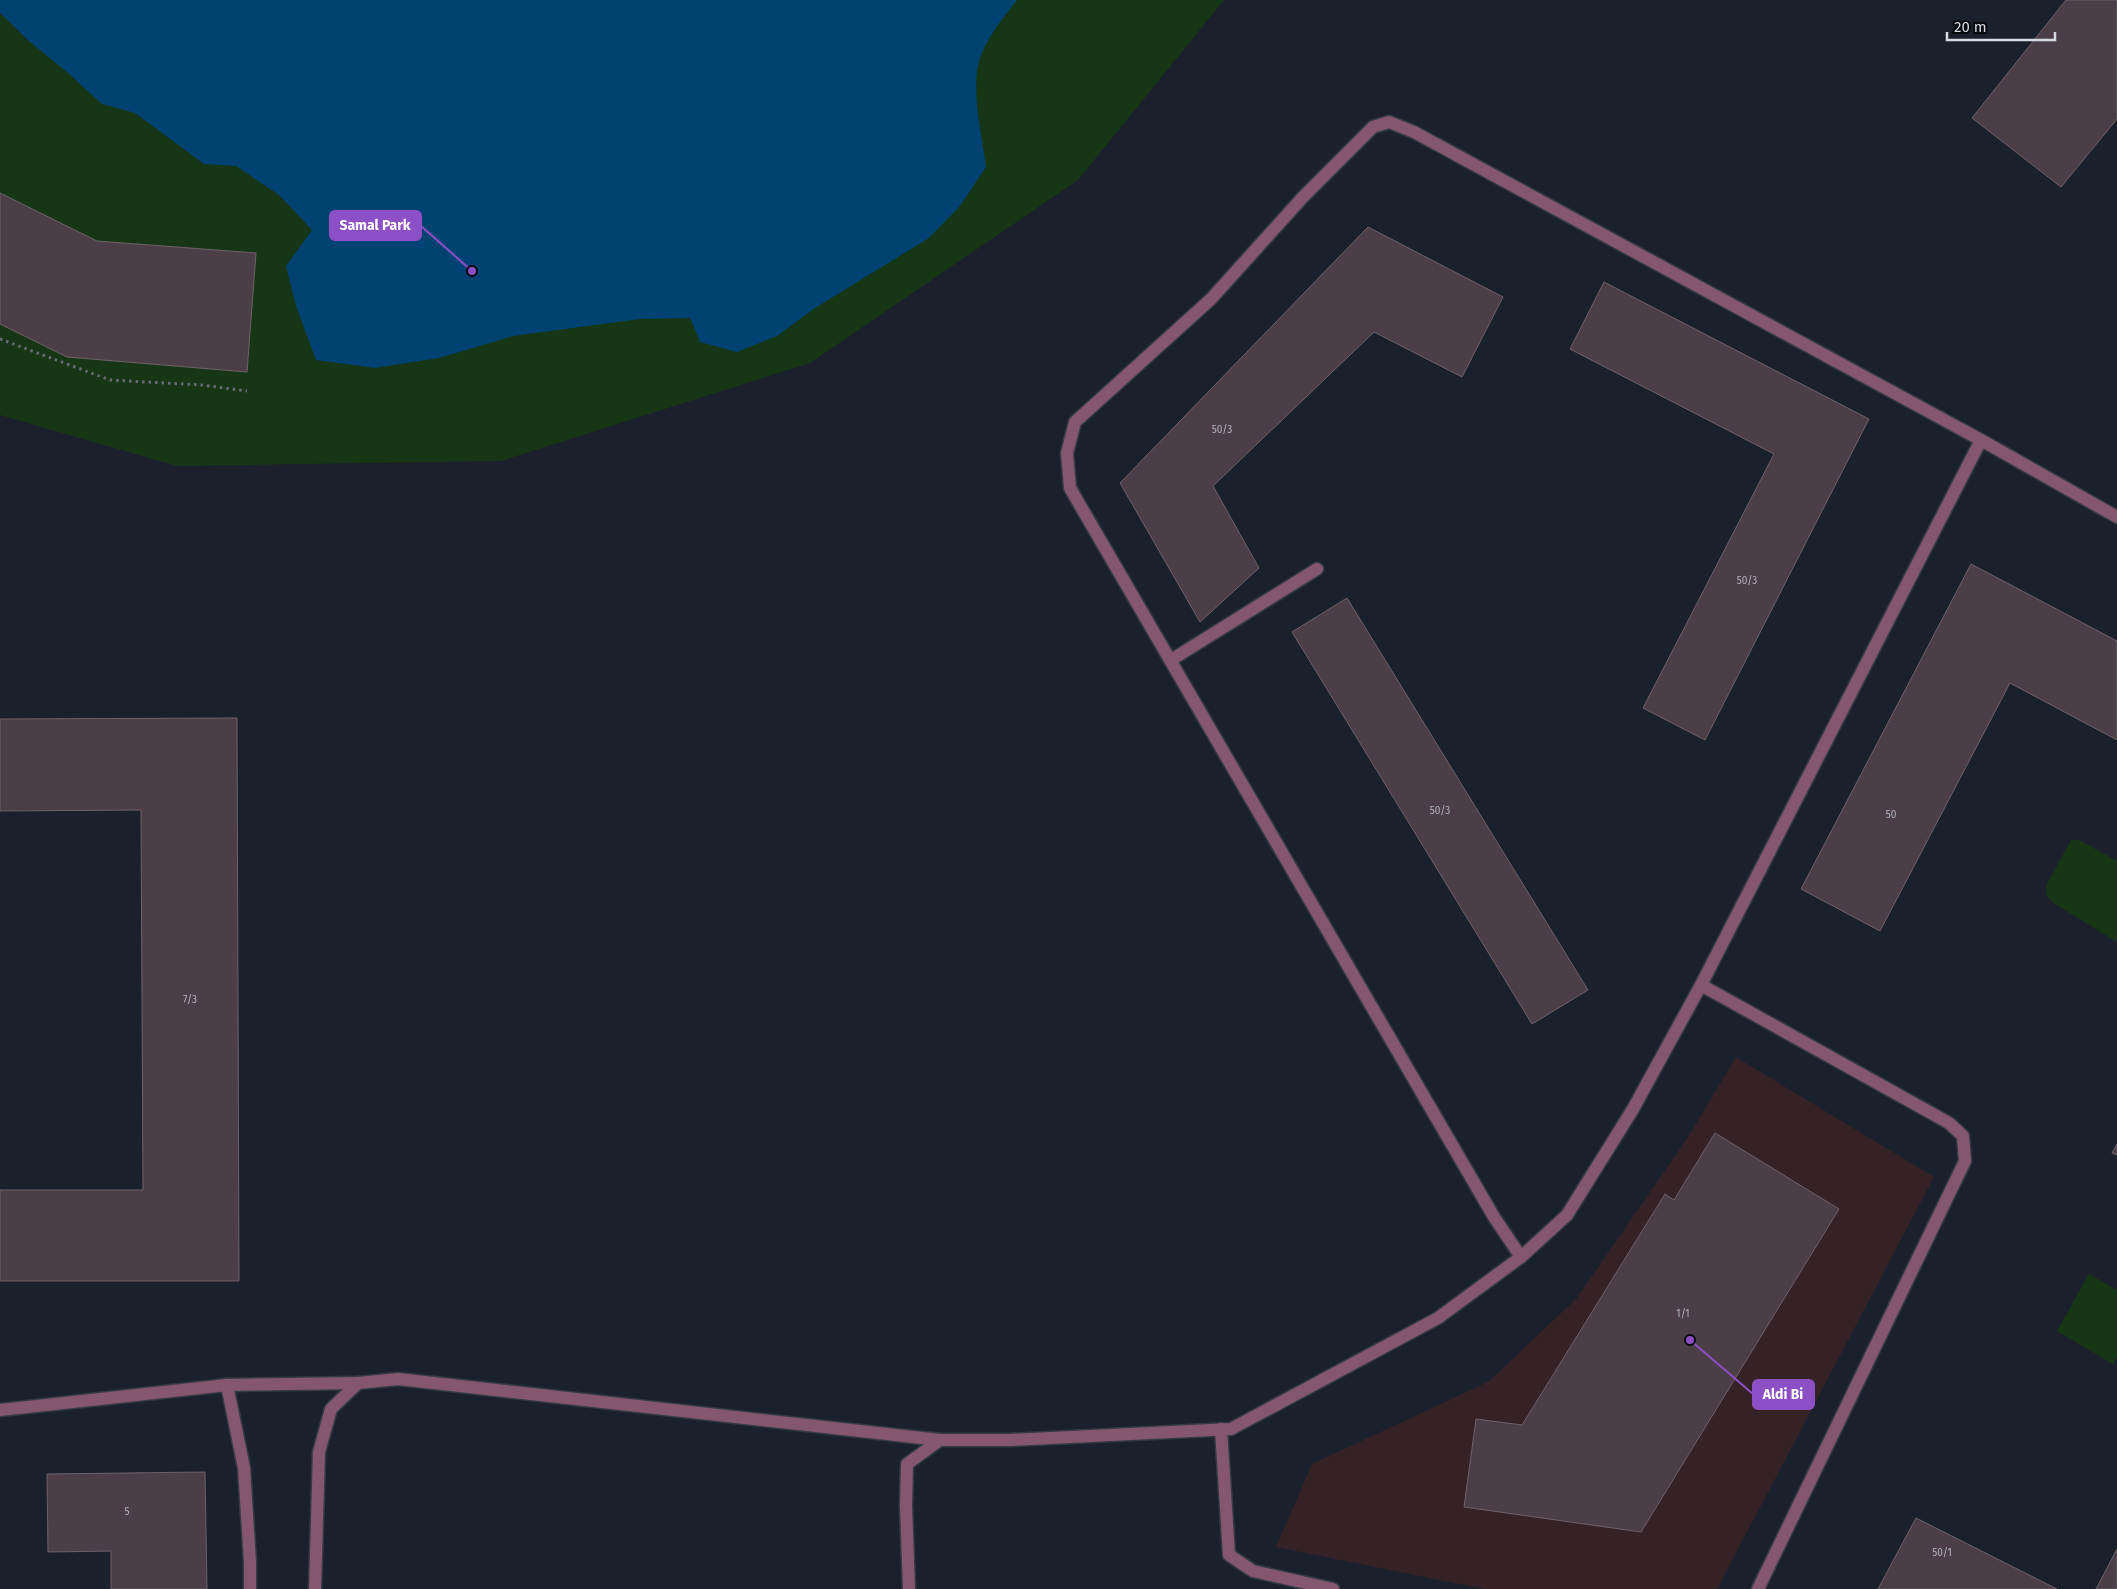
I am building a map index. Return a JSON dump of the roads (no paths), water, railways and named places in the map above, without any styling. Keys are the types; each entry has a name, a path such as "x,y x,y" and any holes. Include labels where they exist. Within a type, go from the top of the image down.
{"lane":[{"path":"1521,1257 1494,1218 1070,488 1067,453 1076,422 1211,299 1303,198 1373,127 1389,122 1414,132 1981,440 2117,517"},
{"path":"0,1410 227,1385 358,1383 398,1379 940,1440 1010,1440 1231,1429 1438,1318 1521,1257 1567,1215 1633,1109 1701,985 1981,440"},
{"path":"1171,660 1317,569"},
{"path":"1701,985 1948,1123 1963,1136 1965,1161 1758,1589"},
{"path":"316,1589 319,1452 331,1408 358,1383"},
{"path":"227,1385 244,1468 250,1589"},
{"path":"1221,1429 1229,1555 1253,1571 1333,1589"},
{"path":"909,1589 906,1464 940,1440"}],"water":[{"path":"0,0 1017,0 994,31 980,57 976,77 976,90 986,167 960,206 929,238 815,308 777,336 737,352 700,342 690,318 640,319 513,336 439,358 375,368 316,360 296,306 286,266 312,230 279,195 236,166 204,164 135,113 102,104 29,41 0,13"}],"place":[{"name":"Samal Park","path":"472,271"},
{"name":"Aldi Bi","path":"1690,1340"}]}
